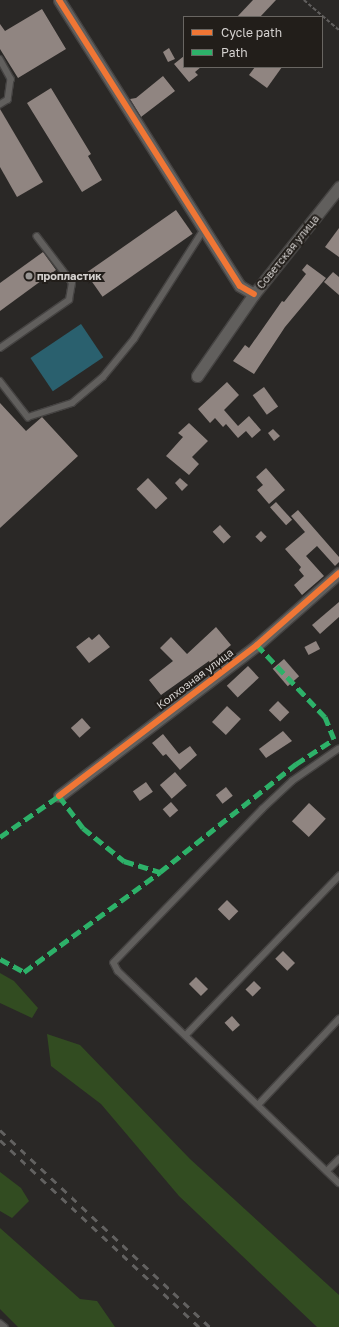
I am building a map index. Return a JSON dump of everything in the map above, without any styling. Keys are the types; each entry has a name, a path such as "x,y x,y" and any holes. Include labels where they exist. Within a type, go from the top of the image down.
{"street":[{"path":"59,0 240,286 254,294"},
{"name":"Советская улица","path":"197,376 254,294 339,187"},
{"name":"Колхозная улица","path":"59,796 257,645 339,573"}],"lane":[{"path":"0,59 11,79 8,100 0,105"},
{"path":"0,381 28,417 72,403 103,377 134,338 204,229"},
{"path":"0,348 69,300 72,283 38,237"},
{"path":"339,749 293,781 263,809 114,963 118,971 339,1183"},
{"path":"186,1035 339,876"},
{"path":"258,1105 339,1019"},
{"path":"327,1172 339,1159"},
{"path":"0,1323 5,1327"}],"path":[{"path":"304,0 323,16"},
{"path":"323,16 339,30"}],"green space":[{"path":"0,973 14,981 38,1008 32,1018 0,1003"},
{"path":"47,1034 80,1045 190,1159 339,1295 339,1327 317,1327 179,1196 101,1104 51,1066"},
{"path":"0,1172 21,1188 29,1201 12,1218 0,1211"},
{"path":"0,1228 80,1299 97,1301 115,1327 18,1327 0,1309"}],"water":[{"path":"81,324 103,357 53,391 30,358"}],"building":[{"path":"253,0 276,0 261,16 238,16"},
{"path":"42,9 66,49 18,78 0,49 0,24 5,31"},
{"path":"169,48 175,59 168,62 163,52"},
{"path":"183,57 183,68 200,68 195,72 198,75 189,82 174,64"},
{"path":"254,68 281,68 267,88 249,75"},
{"path":"163,76 175,91 141,117 130,99 136,98"},
{"path":"51,88 91,154 88,156 102,180 82,192 27,103"},
{"path":"0,109 43,182 17,197 0,167"},
{"path":"176,210 193,234 103,297 86,273"},
{"path":"339,228 339,257 325,247"},
{"name":"пропластик","path":"43,252 56,270 0,311 0,283"},
{"path":"307,264 326,278 285,327 254,374 233,361 245,345 249,348 282,301 284,302 306,274 302,270"},
{"path":"333,272 339,277 339,295 324,282"},
{"path":"227,382 239,395 224,410 238,426 249,416 261,430 252,438 246,431 238,438 226,424 223,427 215,418 210,423 198,409"},
{"path":"264,387 278,406 267,415 253,395"},
{"path":"0,403 26,431 42,417 78,456 0,528"},
{"path":"189,423 208,441 192,457 199,464 189,475 166,456 183,437 178,433"},
{"path":"273,429 280,436 274,441 268,433"},
{"path":"266,468 285,490 269,504 257,490 263,485 256,477"},
{"path":"148,478 167,498 156,509 136,489"},
{"path":"180,478 188,485 182,491 175,483"},
{"path":"276,502 292,520 286,525 270,507"},
{"path":"298,510 339,557 339,562 335,566 317,546 306,556 324,576 302,595 294,585 304,576 299,570 301,567 285,549 305,532 291,516"},
{"path":"220,525 231,537 224,544 213,532"},
{"path":"261,531 267,537 261,542 255,537"},
{"path":"339,602 339,617 320,634 312,625"},
{"path":"216,627 231,645 210,663 209,661 161,695 149,680 173,661 160,648 171,637 187,654"},
{"path":"99,634 110,647 89,663 76,647 89,637 92,640"},
{"path":"316,641 320,649 309,655 304,647"},
{"path":"284,659 299,676 288,686 273,669"},
{"path":"248,666 259,678 238,697 227,686"},
{"path":"278,701 289,712 280,722 269,710"},
{"path":"227,706 241,719 226,735 212,722"},
{"path":"82,718 91,728 80,738 71,728"},
{"path":"283,731 292,741 266,758 259,749"},
{"path":"163,734 179,754 190,746 197,755 180,770 166,754 163,756 152,743"},
{"path":"175,772 187,786 172,799 160,785"},
{"path":"146,782 153,792 140,801 133,791"},
{"path":"226,787 233,796 223,804 216,795"},
{"path":"171,802 178,810 170,818 163,809"},
{"path":"309,803 326,819 309,837 292,821"},
{"path":"227,900 238,911 229,921 218,909"},
{"path":"283,951 295,963 287,971 275,959"},
{"path":"196,977 208,989 201,996 189,984"},
{"path":"254,981 261,988 253,997 246,989"},
{"path":"232,1016 240,1025 233,1032 225,1023"}],"railway":[{"path":"0,1130 210,1327"},
{"path":"0,1140 199,1327"}],"marked path":[{"path":"0,959 24,972 160,872 296,764 334,739 325,717 257,645"},
{"path":"0,837 59,796 83,828 124,861 160,872"}],"cycle path":[{"path":"59,0 240,286 254,294"},
{"path":"59,796 257,645 339,573"}],"place":[{"name":"пропластик","path":"29,276"}]}
